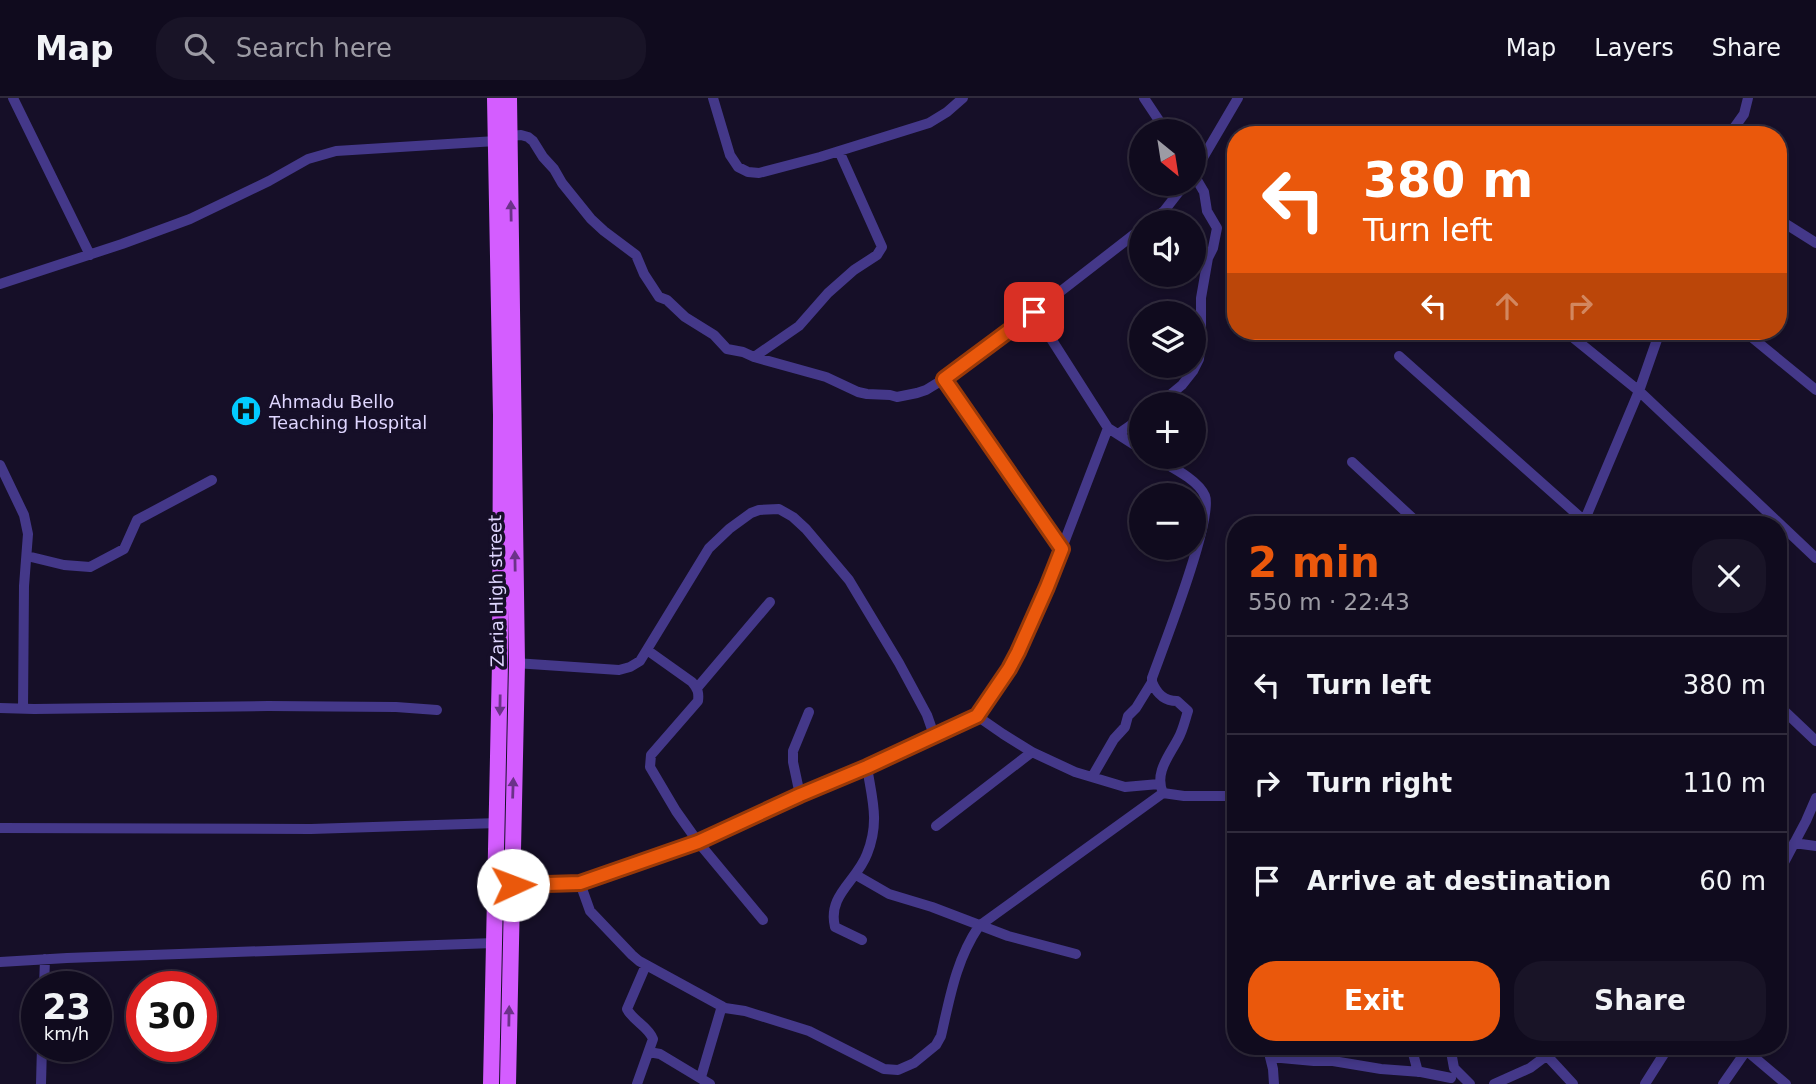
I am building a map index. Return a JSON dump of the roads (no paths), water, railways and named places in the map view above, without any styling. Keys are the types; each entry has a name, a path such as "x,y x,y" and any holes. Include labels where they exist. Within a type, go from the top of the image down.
{"main road":[{"name":"Zaria High street","path":"495,98 503,139"},
{"name":"Zaria High street","path":"508,1084 513,885 501,415 503,139 509,98"},
{"name":"Zaria High street","path":"492,1084 498,823 508,663"}],"street":[{"path":"13,98 90,255"},
{"path":"713,98 730,155 738,167 759,173 929,123 963,98"},
{"path":"1206,153 1238,98"},
{"path":"1735,126 1744,114 1748,98"},
{"path":"1148,100 1159,119"},
{"path":"0,285 190,219 308,159 336,151 503,139 521,135 533,141 591,219 636,255 644,275 659,298 667,300 685,317 715,335 727,349 826,377 858,392 897,397 926,390 944,379 1129,238"},
{"path":"754,357 799,326 828,293 854,270 877,255 882,247 839,151"},
{"path":"1165,210 1176,196"},
{"path":"1174,392 1193,371 1199,359 1200,298 1217,228 1207,211 1205,196"},
{"path":"1787,225 1816,243"},
{"path":"1034,312 1108,428 1129,441"},
{"path":"1576,340 1639,391 1771,516"},
{"path":"1588,516 1657,340"},
{"path":"1755,340 1816,390"},
{"path":"1399,356 1577,516"},
{"path":"944,379 1062,549"},
{"path":"1118,434 1129,426"},
{"path":"513,885 580,883 698,842 977,716 1018,652 1047,587 1108,428"},
{"path":"1352,462 1410,516"},
{"path":"0,465 24,515 28,534 24,586 23,709"},
{"path":"1092,777 1114,738 1125,727 1128,716 1152,682 1185,589 1203,521 1206,502 1204,494 1195,483 1173,469"},
{"path":"27,556 64,565 90,567 124,549 137,520 212,480"},
{"path":"508,663 619,670 630,667 640,661 709,548 751,513 779,509 806,529 849,580 899,663 927,715 934,735"},
{"path":"1787,531 1816,558"},
{"path":"697,688 769,602"},
{"path":"647,650 692,682 699,694 698,701 651,755 650,767 698,842 763,920"},
{"path":"580,883 590,911 632,955 646,965 725,1008 744,1011 809,1031 884,1069 898,1070 928,1054 941,1037 959,963 979,926 1161,788 1164,762 1183,729 1188,711 1177,701 1169,701 1156,692 1152,682"},
{"path":"99,695 99,708"},
{"path":"0,708 396,707 437,710"},
{"path":"800,795 793,751 809,712"},
{"path":"1787,714 1816,741"},
{"path":"977,716 1032,752 1075,772 1125,787 1161,788 1184,796 1227,796"},
{"path":"936,826 1032,752"},
{"path":"862,940 835,927 833,908 867,856 873,835 875,816 867,767"},
{"path":"1787,857 1816,798"},
{"path":"0,828 311,830 498,823"},
{"path":"1794,843 1816,846"},
{"path":"856,875 889,894 1008,936 1076,954"},
{"path":"0,962 494,943"},
{"path":"45,959 45,971"},
{"path":"637,1084 653,1039 651,1033 635,1021 627,1009 646,965"},
{"path":"649,1052 660,1054 705,1081 722,1006"},
{"path":"1332,1055 1333,1061"},
{"path":"1413,1055 1418,1072"},
{"path":"1451,1055 1452,1076"},
{"path":"1452,1076 1458,1055"},
{"path":"1645,1084 1663,1055"},
{"path":"1723,1084 1740,1055"},
{"path":"1751,1055 1786,1084"},
{"path":"1494,1084 1530,1068 1546,1056 1573,1084"},
{"path":"1274,1084 1270,1057 1333,1061 1452,1076 1470,1084"},
{"path":"41,1084 42,1062"}],"place":[{"name":"Ahmadu Bello Teaching Hospital","path":"246,411"}]}
